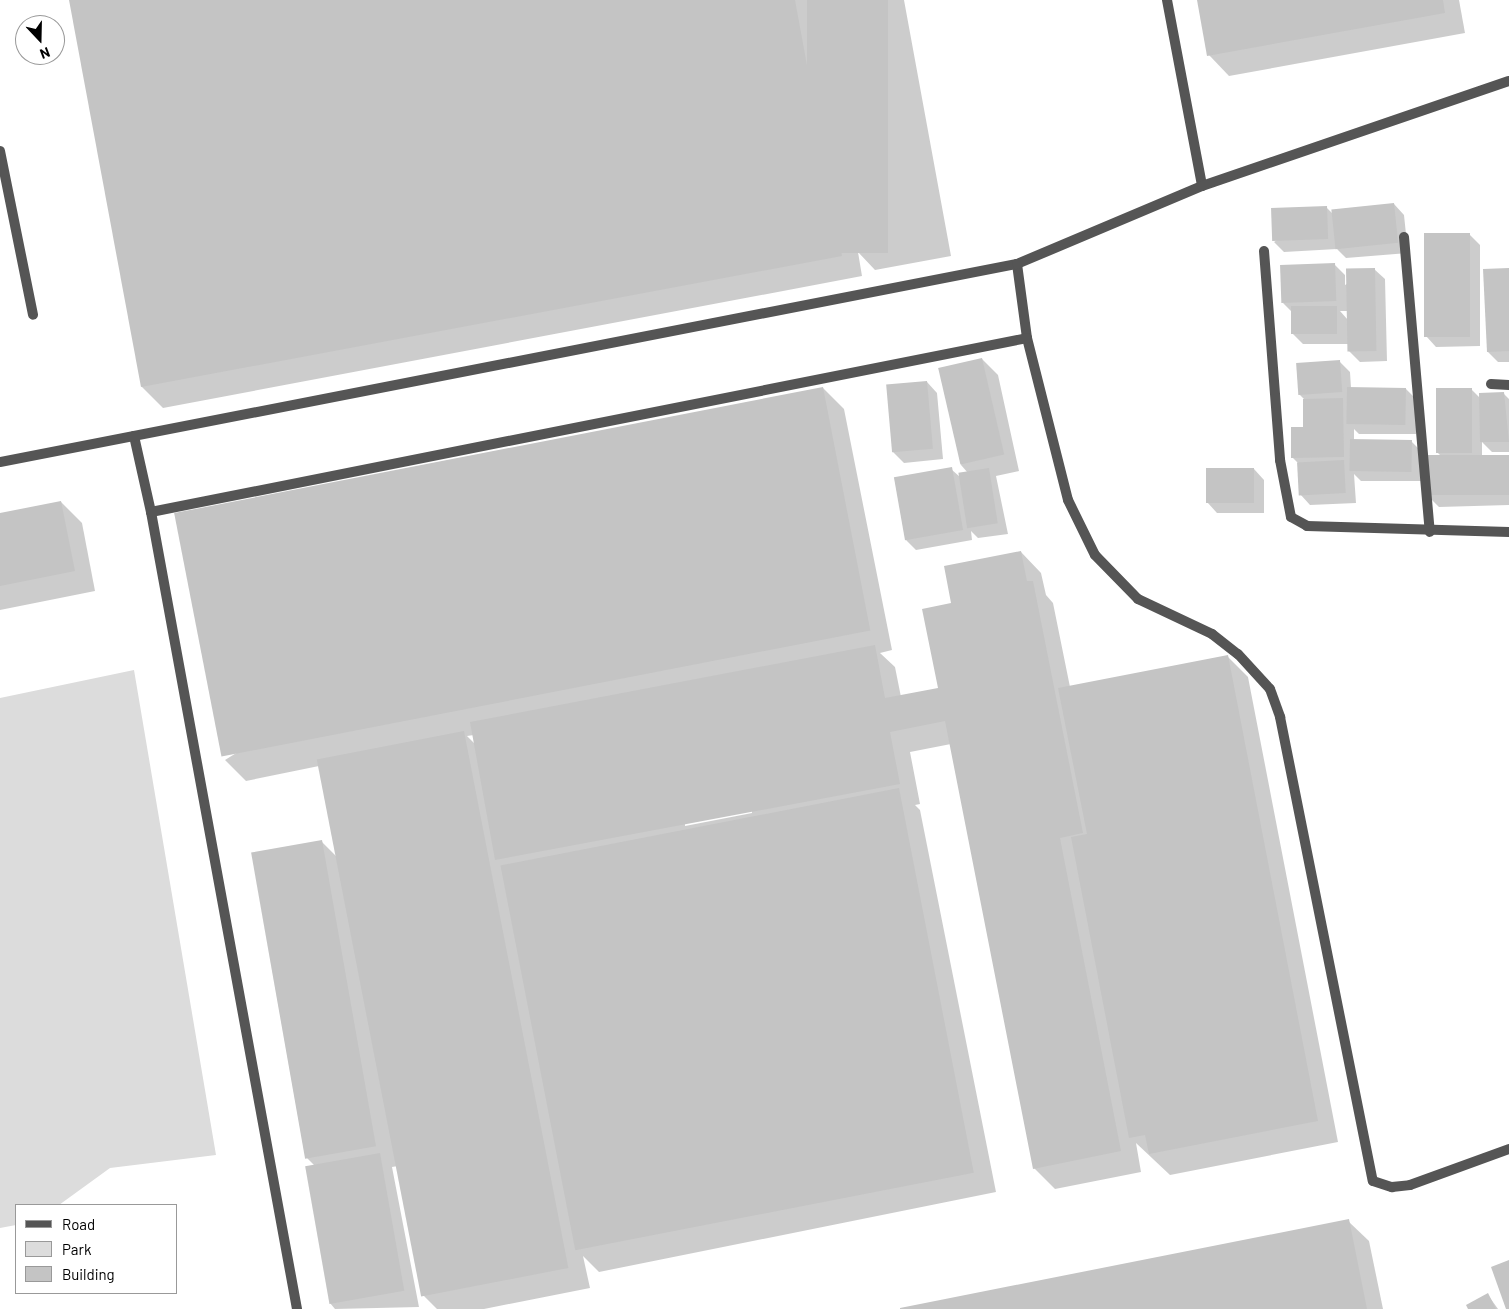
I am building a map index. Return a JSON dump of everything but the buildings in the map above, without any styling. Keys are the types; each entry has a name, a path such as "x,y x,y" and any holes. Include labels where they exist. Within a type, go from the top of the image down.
{"street":[{"path":"1167,0 1202,186"},
{"path":"0,462 1017,264 1202,186 1509,81"},
{"path":"0,151 33,314"},
{"path":"1404,237 1430,532"},
{"path":"1264,251 1280,460 1291,517 1307,526 1430,532 1509,532"},
{"path":"1017,264 1027,338 1068,500 1095,555 1138,599 1212,634 1238,654 1270,689 1280,717 1373,1181 1392,1187 1410,1185 1509,1149"},
{"path":"151,512 1027,338"},
{"path":"1492,384 1509,385"},
{"path":"134,436 151,512 297,1309"}],"green space":[{"path":"134,670 216,1155 110,1168 60,1204 15,1204 15,1225 0,1228 0,698"}]}
